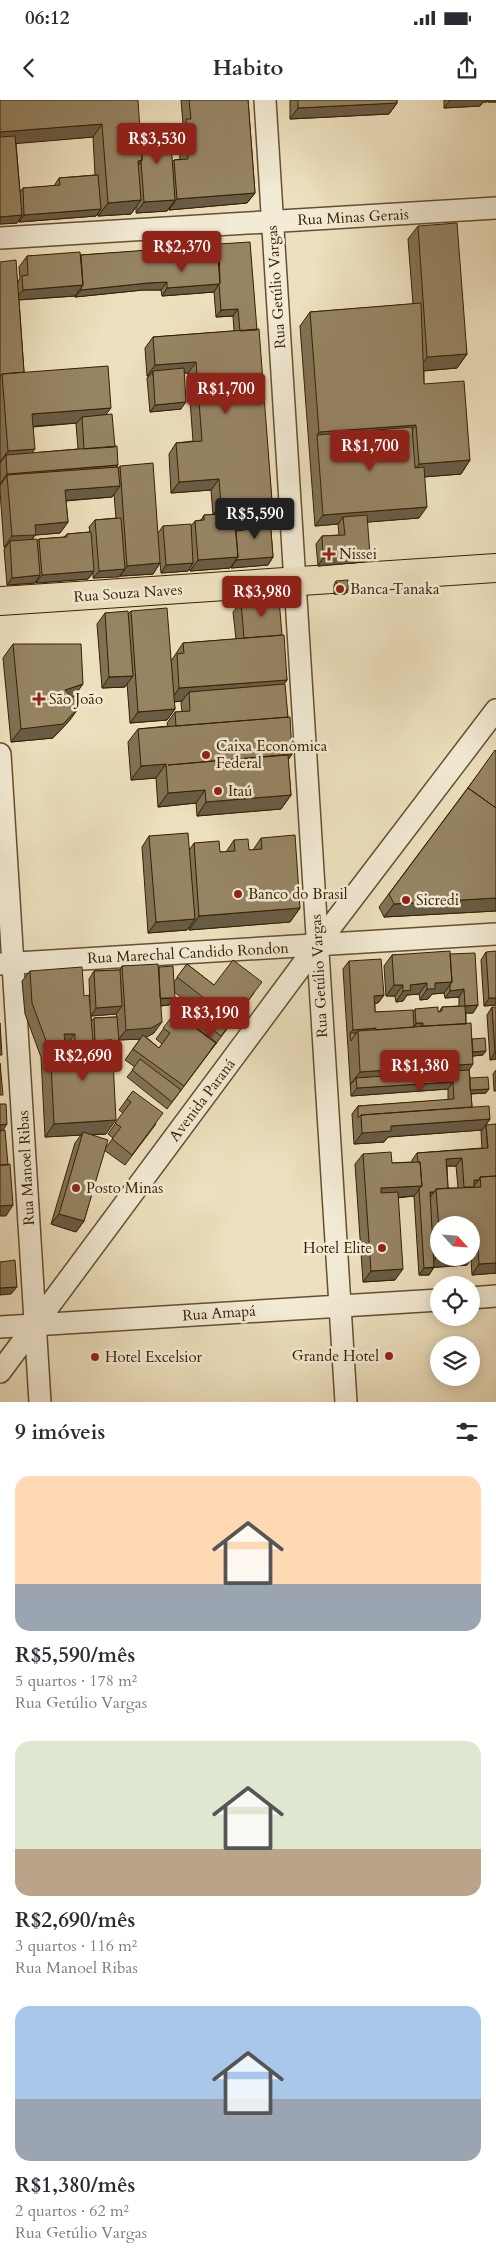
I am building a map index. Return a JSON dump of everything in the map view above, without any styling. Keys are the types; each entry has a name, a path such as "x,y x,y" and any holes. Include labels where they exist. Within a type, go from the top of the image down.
{"main road":[{"name":"Rua Souza Naves","path":"0,601 295,583 496,568"}],"street":[{"name":"Rua Getúlio Vargas","path":"265,100 346,1402"},
{"name":"Rua Minas Gerais","path":"0,238 496,208"},
{"name":"Avenida Paraná","path":"0,1372 317,945 496,710"},
{"name":"Rua Manoel Ribas","path":"0,754 7,963 40,1402"},
{"name":"Rua Marechal Candido Rondon","path":"7,963 496,934"},
{"path":"480,1297 496,1296"},
{"name":"Rua Amapá","path":"0,1327 430,1301"}],"building":[{"path":"0,100 138,100 142,160 138,161 141,200 108,203 102,124 0,132"},
{"path":"189,100 248,100 255,193 177,199 174,160 188,159 186,119 191,119"},
{"path":"298,100 397,100 397,103 298,108"},
{"path":"170,127 175,200 144,202 140,129"},
{"path":"15,136 22,215 0,217 0,137"},
{"path":"98,175 101,209 24,215 23,188 60,185 59,178"},
{"path":"457,223 467,354 427,357 418,226"},
{"path":"250,242 257,330 240,331 238,309 221,310 219,284 167,288 167,282 81,290 83,285 81,255 217,245 220,284 219,244"},
{"path":"80,252 83,285 23,290 22,276 28,275 27,256"},
{"path":"16,260 24,372 2,374 0,377 0,262"},
{"path":"421,303 424,384 464,381 470,460 419,464 416,425 319,432 310,312"},
{"path":"259,329 273,514 252,516 251,501 221,504 219,479 179,482 176,443 202,441 196,362 155,365 153,337"},
{"path":"108,366 111,408 32,414 35,449 8,451 2,374"},
{"path":"184,368 186,402 155,405 153,371"},
{"path":"112,414 115,447 84,449 82,417"},
{"path":"412,427 415,468 424,467 427,507 323,515 317,435"},
{"path":"117,446 118,465 7,474 6,455"},
{"path":"153,463 160,563 127,566 120,466"},
{"path":"118,467 120,486 65,490 68,522 35,525 36,535 12,536 7,475"},
{"path":"234,513 238,557 198,560 195,521 204,520 204,515"},
{"path":"367,515 370,555 323,558 322,536 345,535 343,517"},
{"path":"121,518 125,569 99,571 95,520"},
{"path":"270,518 273,557 236,560 238,557 236,531 245,530 244,520"},
{"path":"191,524 193,563 166,565 163,526"},
{"path":"91,532 94,571 42,575 39,539 67,537 67,534"},
{"path":"37,539 40,575 12,578 10,541"},
{"path":"348,580 348,590 337,590 336,581"},
{"path":"279,599 282,635 244,638 241,602"},
{"path":"167,608 175,709 138,712 131,611"},
{"path":"128,611 133,676 109,677 105,613"},
{"path":"284,635 287,680 179,688 177,654 184,653 183,643"},
{"name":"São João","path":"13,644 81,644 83,684 65,690 80,706 63,724 21,729"},
{"path":"285,684 288,717 176,726 175,712 190,711 189,692"},
{"path":"290,717 292,754 168,765 288,755 291,795 206,802 205,790 168,793 166,764 141,766 138,729"},
{"path":"496,751 496,808 468,788"},
{"path":"468,788 496,808 496,898 394,904 389,894"},
{"path":"188,833 195,919 156,922 149,836"},
{"name":"Banco do Brasil","path":"295,835 300,908 199,916 194,843 219,841 220,852 235,851 234,840 248,839 249,850 262,849 261,838"},
{"path":"450,951 452,982 435,983 435,989 427,989 427,983 410,985 411,990 403,991 403,985 394,985 392,955"},
{"path":"496,951 496,998 489,998 486,952"},
{"path":"475,953 478,1005 465,1006 464,989 450,991 452,982 450,954"},
{"path":"381,959 384,995 374,996 375,1012 413,1010 414,1027 353,1030 349,961"},
{"path":"233,960 262,982 221,1036 192,1014 204,998 177,977 187,964 214,985"},
{"path":"158,964 162,1022 151,1028 126,1030 122,966"},
{"path":"173,966 175,998 160,998 159,967"},
{"path":"82,967 84,996 89,995 93,1041 75,1042 75,1034 64,1034 65,1042 50,1043 48,1046 32,1003 30,971"},
{"path":"120,970 122,1006 96,1008 94,971"},
{"path":"465,1006 466,1024 423,1026 423,1023 416,1023 415,1009 438,1007 438,1012 442,1011 442,1007"},
{"path":"492,1007 496,1007 496,1052 495,1052"},
{"path":"175,1013 216,1043 184,1086 133,1049 143,1035 159,1048 170,1033 163,1028"},
{"path":"117,1017 119,1042 112,1042 112,1040 95,1041 94,1018"},
{"path":"0,1023 2,1055 0,1055"},
{"path":"471,1023 473,1064 360,1072 358,1031"},
{"path":"350,1033 356,1033 351,1041"},
{"path":"485,1038 486,1051 473,1052 472,1039"},
{"path":"112,1040 116,1120 54,1124 50,1043"},
{"path":"140,1059 181,1090 172,1102 132,1070"},
{"path":"0,1063 3,1095 0,1095"},
{"path":"469,1070 472,1107 361,1115 358,1118 358,1106 454,1099 453,1082 357,1088 356,1078"},
{"path":"488,1077 489,1089 470,1090 470,1078"},
{"path":"133,1091 163,1113 132,1155 112,1139 121,1127 115,1123 131,1102 127,1099"},
{"path":"0,1104 6,1104 7,1124 0,1125"},
{"path":"489,1106 490,1119 391,1126 391,1131 362,1133 361,1115"},
{"path":"496,1124 496,1176 480,1177 479,1180 474,1180 474,1187 464,1187 462,1158 446,1159 448,1188 436,1189 434,1192 430,1192 430,1266 434,1267 424,1268 419,1189 422,1186 420,1162 418,1162 417,1153 488,1148 486,1125"},
{"path":"5,1130 8,1165 0,1165 0,1131"},
{"path":"83,1132 108,1140 84,1221 59,1214"},
{"path":"391,1152 392,1163 420,1162 422,1186 381,1188 381,1193 398,1192 403,1269 371,1271 363,1154"},
{"path":"10,1164 13,1205 0,1206 0,1165"},
{"path":"496,1176 496,1263 480,1264 480,1216 438,1216 436,1189 481,1187 480,1177"},
{"path":"15,1260 17,1287 0,1288 0,1262"}],"place":[{"name":"Nissei","path":"329,554"},
{"name":"Banca Tanaka","path":"340,589"},
{"name":"São João","path":"39,699"},
{"name":"Caixa Econômica Federal","path":"206,755"},
{"name":"Itaú","path":"218,791"},
{"name":"Banco do Brasil","path":"238,894"},
{"name":"Sicredi","path":"406,900"},
{"name":"Posto Minas","path":"76,1188"},
{"name":"Hotel Elite","path":"382,1248"},
{"name":"Grande Hotel","path":"389,1356"},
{"name":"Hotel Excelsior","path":"95,1357"}]}
